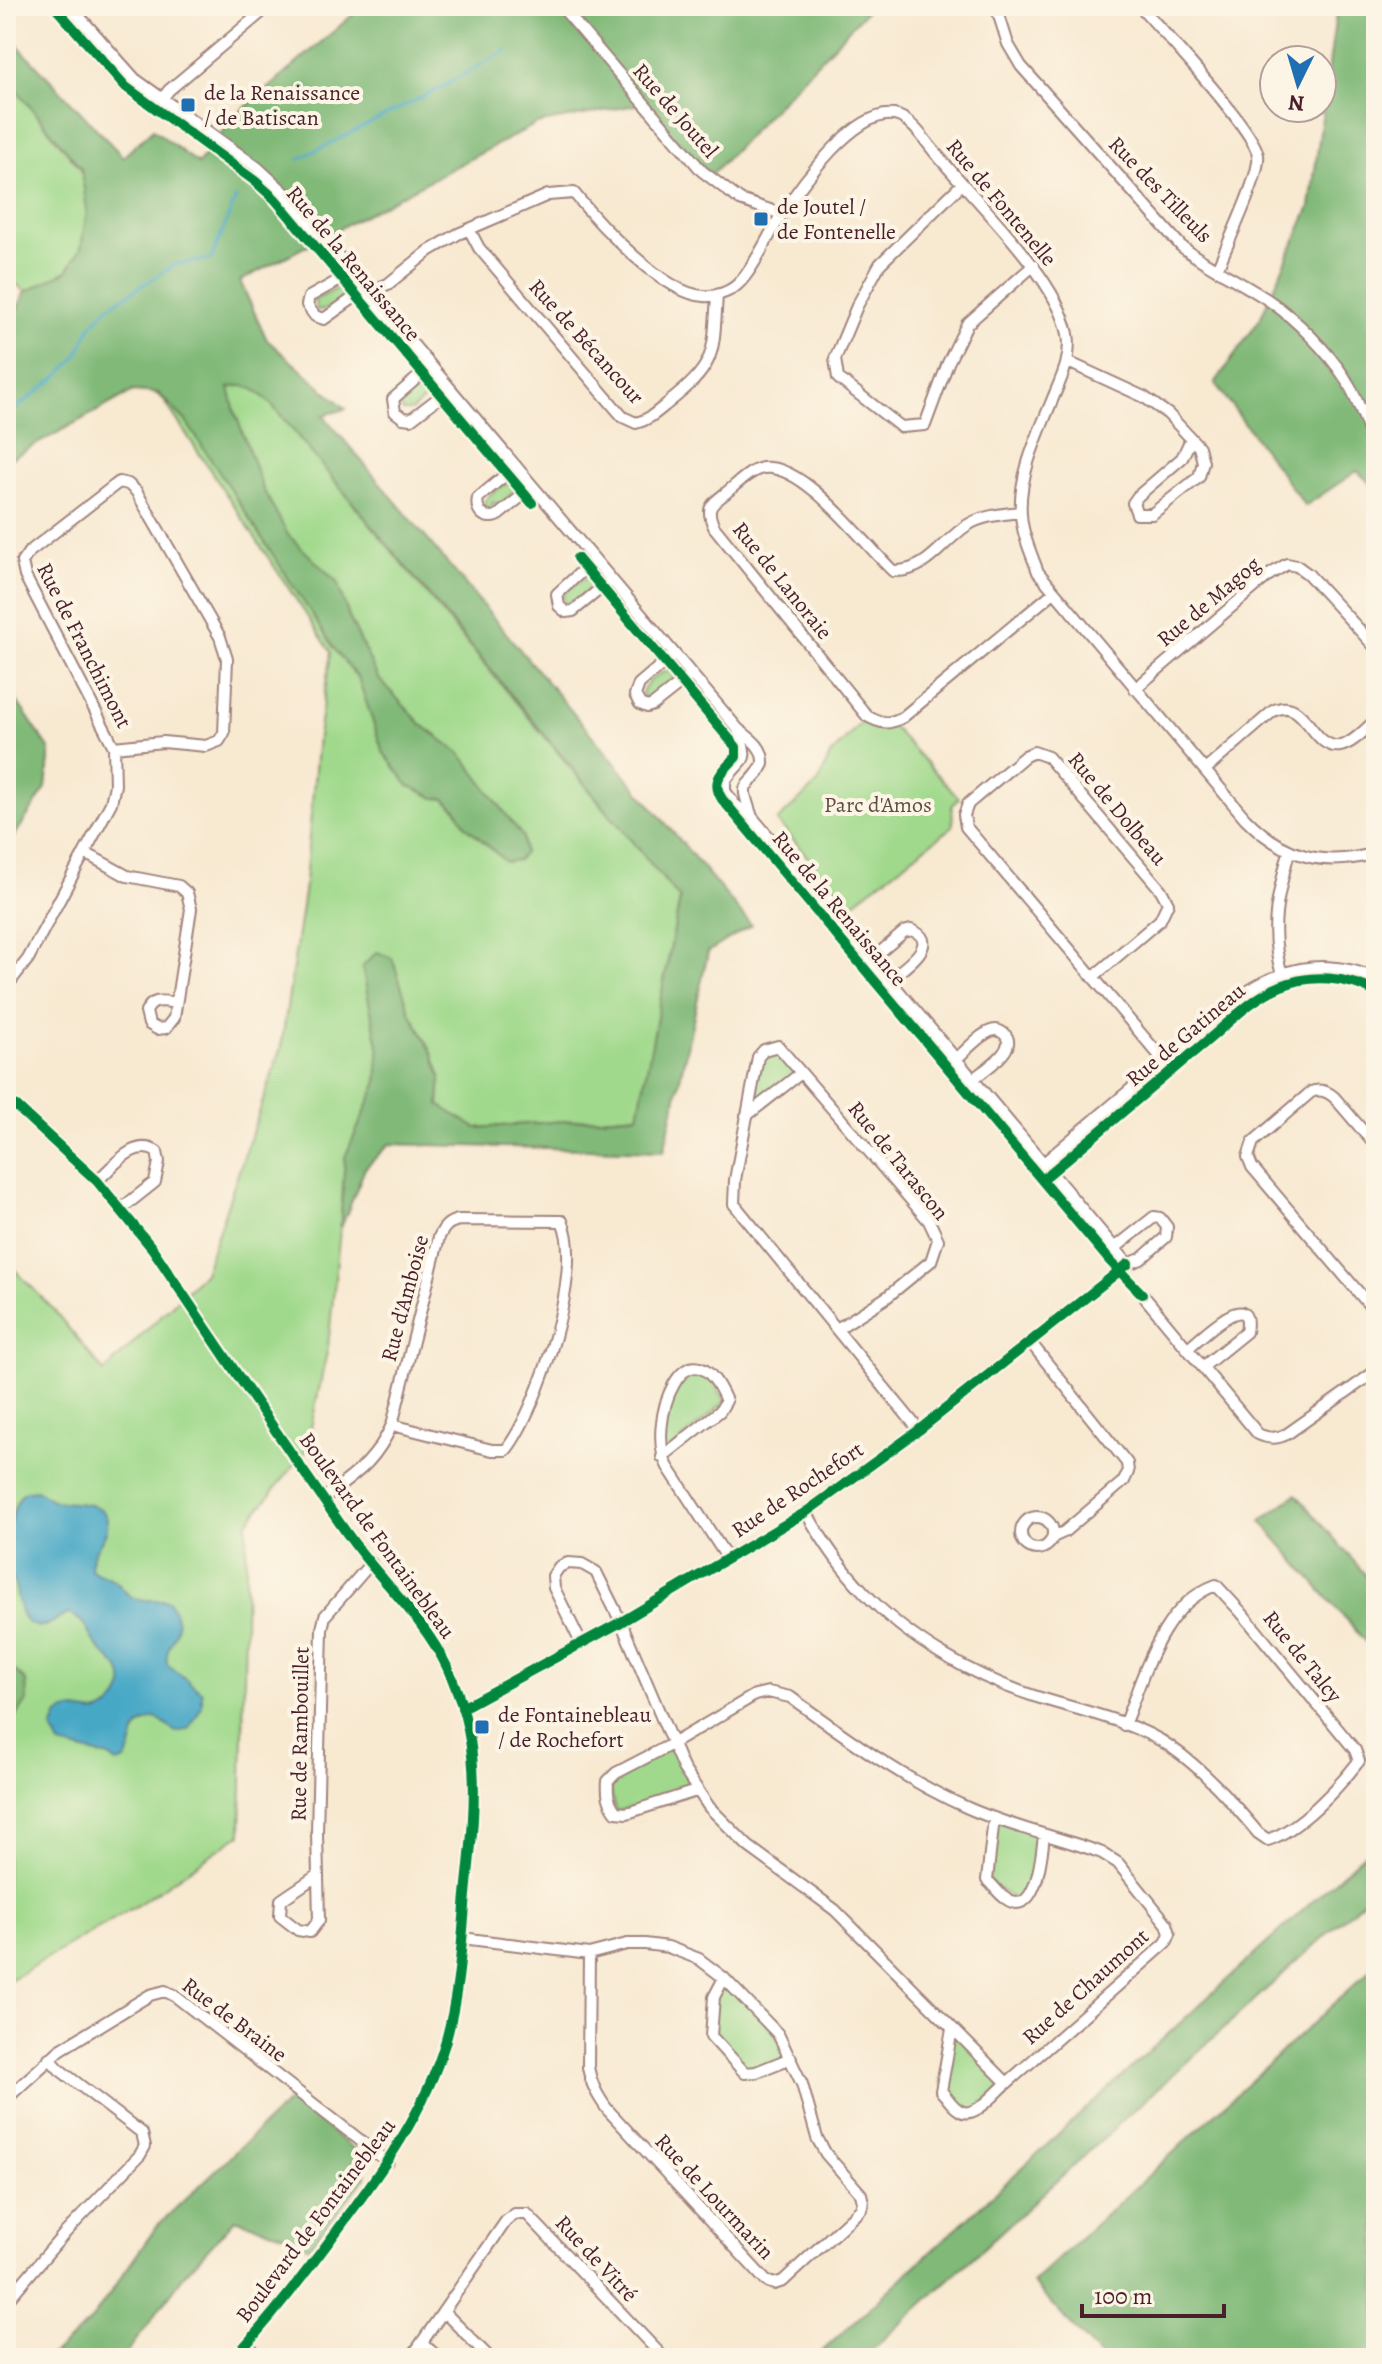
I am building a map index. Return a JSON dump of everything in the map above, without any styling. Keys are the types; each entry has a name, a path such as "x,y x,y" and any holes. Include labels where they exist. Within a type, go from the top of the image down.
{"street":[{"name":"Rue de la Renaissance","path":"70,6 122,66 271,179 691,675 738,729 756,742 763,757 762,768 744,788 752,817"},
{"path":"245,6 256,17"},
{"path":"162,99 269,6"},
{"name":"Rue de Joutel","path":"561,6 702,171 740,200 782,214"},
{"name":"Rue des Tilleuls","path":"996,6 1008,44 1021,66 1181,246 1273,303 1304,330 1334,365 1344,377 1364,416 1376,453"},
{"path":"1140,6 1242,126 1258,154 1256,173 1217,270"},
{"name":"Rue de Fontenelle","path":"717,295 739,284 782,214 823,159 855,129 877,116 900,116 919,133 961,185 1034,265 1068,335 1068,362 1038,435 1025,478 1020,512 1024,535 1038,572 1258,832 1289,852 1332,859 1376,853"},
{"path":"961,185 880,264 857,306 835,359 838,378 901,427 925,425 948,363 967,324 1034,265"},
{"path":"368,292 388,284 436,247 469,229 548,195 574,193 612,236 671,286 691,295 717,295"},
{"name":"Rue de Bécancour","path":"469,229 479,248 616,409 623,417 636,423 649,418 684,390 707,365 712,348 717,295"},
{"name":"Rue de la Renaissance","path":"350,271 309,297 307,305 312,314 324,319 352,299 368,292"},
{"path":"1068,362 1144,397 1168,414 1199,447 1203,462 1199,477 1152,514 1137,514 1133,503 1138,496 1182,458 1191,439"},
{"name":"Rue de la Renaissance","path":"431,366 393,399 395,412 403,418 414,417 450,389"},
{"path":"516,466 480,496 477,505 481,514 490,518 497,516 533,487"},
{"name":"Rue de Lanoraie","path":"1020,512 994,515 967,525 928,560 906,572 893,571 853,527 806,483 775,468 755,470 711,504 709,514 714,527 867,716 879,722 890,724 903,717 1054,592"},
{"name":"Rue de Franchimont","path":"6,987 28,959 113,795 114,747 25,576 22,562 29,552 119,482 128,484 136,491 220,637 227,659 224,733 219,741 205,747 163,742 114,747"},
{"path":"594,560 557,594 559,606 566,612 576,610 611,580"},
{"name":"Rue de Magog","path":"1135,689 1269,575 1287,564 1297,566 1308,574 1376,648"},
{"path":"674,654 637,686 635,695 638,701 647,707 653,705 691,675"},
{"path":"1205,770 1281,707 1296,711 1324,741 1336,746 1348,743 1376,720"},
{"name":"Rue de la Renaissance","path":"738,729 745,758 726,778 724,788 734,804 752,817 796,869 834,923 872,959 1128,1264"},
{"name":"Rue de Dolbeau","path":"1093,977 1160,920 1168,903 1161,890 1048,757 1034,752 1025,756 968,804 964,815 966,827 1164,1061"},
{"path":"1282,974 1275,943 1274,912 1289,852"},
{"path":"85,853 127,876 179,886 189,896 191,909 176,1003"},
{"name":"Rue de la Renaissance","path":"872,959 908,930 920,934 924,943 922,951 889,980"},
{"name":"Rue de Gatineau","path":"1044,1163 1244,995 1282,974 1312,967 1352,970 1376,979"},
{"path":"956,1059 990,1031 1004,1034 1008,1042 1006,1051 973,1079"},
{"name":"Rue de Tarascon","path":"837,1329 887,1297 931,1261 938,1240 929,1221 778,1046 764,1050 758,1057 735,1180 734,1204 919,1430"},
{"path":"746,1116 801,1073"},
{"path":"1376,1146 1334,1097 1317,1091 1311,1092 1253,1142 1248,1153 1252,1167 1376,1313"},
{"name":"Boulevard de Fontainebleau","path":"6,1097 97,1181 152,1248 323,1499 371,1563 420,1620 448,1668 462,1708 476,1776 462,1938 451,2020 441,2056 418,2111 388,2162 311,2265 234,2358"},
{"path":"97,1181 135,1148 147,1147 157,1152 159,1162 155,1182 121,1209"},
{"path":"1115,1248 1151,1218 1158,1217 1164,1222 1168,1229 1166,1237 1141,1259 1128,1264"},
{"name":"Rue d'Amboise","path":"323,1499 368,1464 381,1448 392,1425 439,1237 450,1221 562,1221 568,1234 569,1253 559,1323 547,1364 514,1439 506,1450 492,1450 392,1425"},
{"name":"Rue de Rochefort","path":"462,1708 621,1622 806,1512 919,1430 1128,1264"},
{"path":"1142,1294 1258,1434 1270,1438 1287,1434 1376,1371"},
{"path":"1188,1348 1229,1314 1238,1313 1244,1317 1246,1332 1204,1366"},
{"path":"1031,1343 1127,1463 1128,1472 1124,1481 1064,1532 1053,1537"},
{"path":"662,1457 720,1411 726,1401 719,1385 705,1368 695,1366 685,1370 676,1380 660,1425 662,1457 728,1559"},
{"name":"Rue de Talcy","path":"806,1512 864,1593 912,1633 959,1664 993,1681 1124,1725 1146,1732 1190,1762 1268,1840 1284,1834 1346,1778 1359,1761 1355,1750 1216,1585 1191,1598 1162,1633 1124,1725"},
{"name":"Rue de Rambouillet","path":"318,1875 281,1900 280,1916 298,1930 310,1932 319,1920 322,1629 325,1616 371,1563"},
{"path":"581,1643 554,1588 553,1576 559,1567 568,1563 582,1564 596,1572 696,1791 748,1846 835,1910 1007,2083"},
{"name":"Rue de Chaumont","path":"696,1791 627,1813 616,1812 609,1803 608,1781 616,1773 755,1695 779,1693 790,1697 909,1779 994,1818 1102,1853 1118,1863 1167,1924 1170,1934 1166,1943 976,2111 967,2113 959,2110 941,2091 952,2029"},
{"path":"994,1818 987,1880 1007,1900 1017,1902 1026,1899 1036,1886 1044,1835"},
{"name":"Rue de Lourmarin","path":"462,1938 589,1954 627,1944 668,1947 699,1959 763,2015 791,2058 802,2084 817,2138 826,2154 861,2194 863,2202 861,2209 783,2281 774,2284 766,2281 597,2095 588,2067 589,1954"},
{"path":"724,1978 714,1997 711,2036 745,2073 756,2072 791,2058"},
{"name":"Rue de Braine","path":"6,2099 49,2058 150,1995 165,1991 388,2162"},
{"path":"6,2302 145,2146 142,2133 60,2070 49,2058"},
{"name":"Rue de Vitré","path":"411,2358 506,2221 515,2214 527,2214 664,2358"},
{"path":"444,2312 490,2358"},
{"path":"422,2343 439,2358"},
{"path":"247,2344 260,2358"}],"green space":[{"path":"363,6 871,6 710,176 641,104 536,124 240,281 267,340 346,409 323,415 751,925 708,952 664,1151 389,1144 365,1168 340,1230 345,1157 377,1084 379,1051 362,967 377,952 392,958 410,1012 433,1054 441,1077 439,1105 476,1128 638,1115 680,899 272,405 258,392 242,386 229,388 263,489 288,535 337,582 349,617 378,678 422,725 462,755 523,837 524,853 518,860 506,862 466,826 456,809 445,799 435,798 409,786 383,752 358,678 337,653 185,420 158,393 133,391 6,461 6,333 25,292 67,271 81,248 87,210 81,168 6,77 6,33 123,157 153,129 198,164 231,120"},
{"path":"1337,6 1376,6 1376,488 1357,471 1305,506 1215,383 1260,319 1310,207 1321,124 1338,124 1338,44 1332,44"},
{"path":"6,77 465,641 680,899 639,1115 477,1128 389,1144 365,1168 340,1230 328,1347 306,1451 247,1523 241,1834 136,1906 6,1982 6,1261 53,1309 104,1372 204,1273 281,1048 304,893 318,736 331,652 163,399 6,276"},
{"path":"342,286 347,289 340,301 317,310 314,300"},
{"path":"420,383 429,386 431,394 411,411 403,411 399,404 402,398"},
{"path":"510,483 515,490 500,506 493,502 491,506 495,509 487,511 483,505 487,498"},
{"path":"586,577 593,581 591,589 572,605 565,604 565,592"},
{"path":"668,671 673,675 671,682 652,699 644,698 642,693 648,682"},
{"path":"6,685 50,750 46,788 6,849"},
{"name":"Parc d'Amos","path":"867,716 890,724 959,798 952,806 953,826 849,906 777,821 819,782 829,757"},
{"path":"778,1046 801,1073 746,1116 758,1057"},
{"path":"705,1368 726,1401 662,1457 660,1440 676,1380"},
{"path":"1296,1494 1376,1587 1376,1654 1261,1521"},
{"path":"6,1663 26,1681 27,1701 12,1722 6,1722"},
{"path":"672,1744 696,1791 616,1812 608,1781"},
{"path":"994,1818 1044,1835 1036,1886 1017,1902 987,1880"},
{"path":"1376,1843 1376,1889 863,2358 815,2358"},
{"path":"1376,1965 1376,2358 1102,2358 1032,2283"},
{"path":"724,1978 763,2015 791,2058 745,2073 711,2036 714,1997"},
{"path":"952,2029 1007,2083 976,2111 959,2110 941,2081"},
{"path":"290,2100 361,2154 366,2177 309,2247 280,2233 235,2219 184,2275 123,2358 48,2358 89,2323 157,2226"}],"water":[{"path":"37,1490 56,1501 90,1505 103,1512 107,1528 92,1557 90,1568 115,1581 133,1598 169,1601 177,1622 167,1664 202,1692 202,1706 189,1729 176,1732 156,1718 147,1721 137,1729 126,1760 117,1763 109,1757 60,1745 52,1729 58,1715 66,1711 97,1712 108,1708 119,1696 123,1680 122,1673 76,1617 69,1614 39,1627 30,1624 23,1616 15,1584 7,1568 7,1540 20,1496 26,1491"}],"waterway":[{"path":"299,159 442,87 507,50"},
{"path":"6,416 75,359 91,326 108,307 176,264 211,259 236,198"}],"cycle path":[{"path":"54,6 126,87 275,199 532,503"},
{"path":"577,558 736,747 736,757 718,781 722,799 1110,1261 1142,1294"},
{"path":"1042,1180 1240,1012 1270,991 1305,979 1329,978 1376,992"},
{"path":"6,1097 97,1181 152,1248 351,1539 415,1616 437,1649 458,1693 471,1744 473,1821 460,1958 451,2020 437,2066 415,2116 371,2184 327,2245 234,2358"},
{"path":"462,1708 621,1622 806,1512 919,1430 1128,1264"}],"place":[{"name":"de la Renaissance / de Batiscan","path":"188,105"},
{"name":"de Joutel / de Fontenelle","path":"761,219"},
{"name":"de Fontainebleau / de Rochefort","path":"482,1727"}]}
